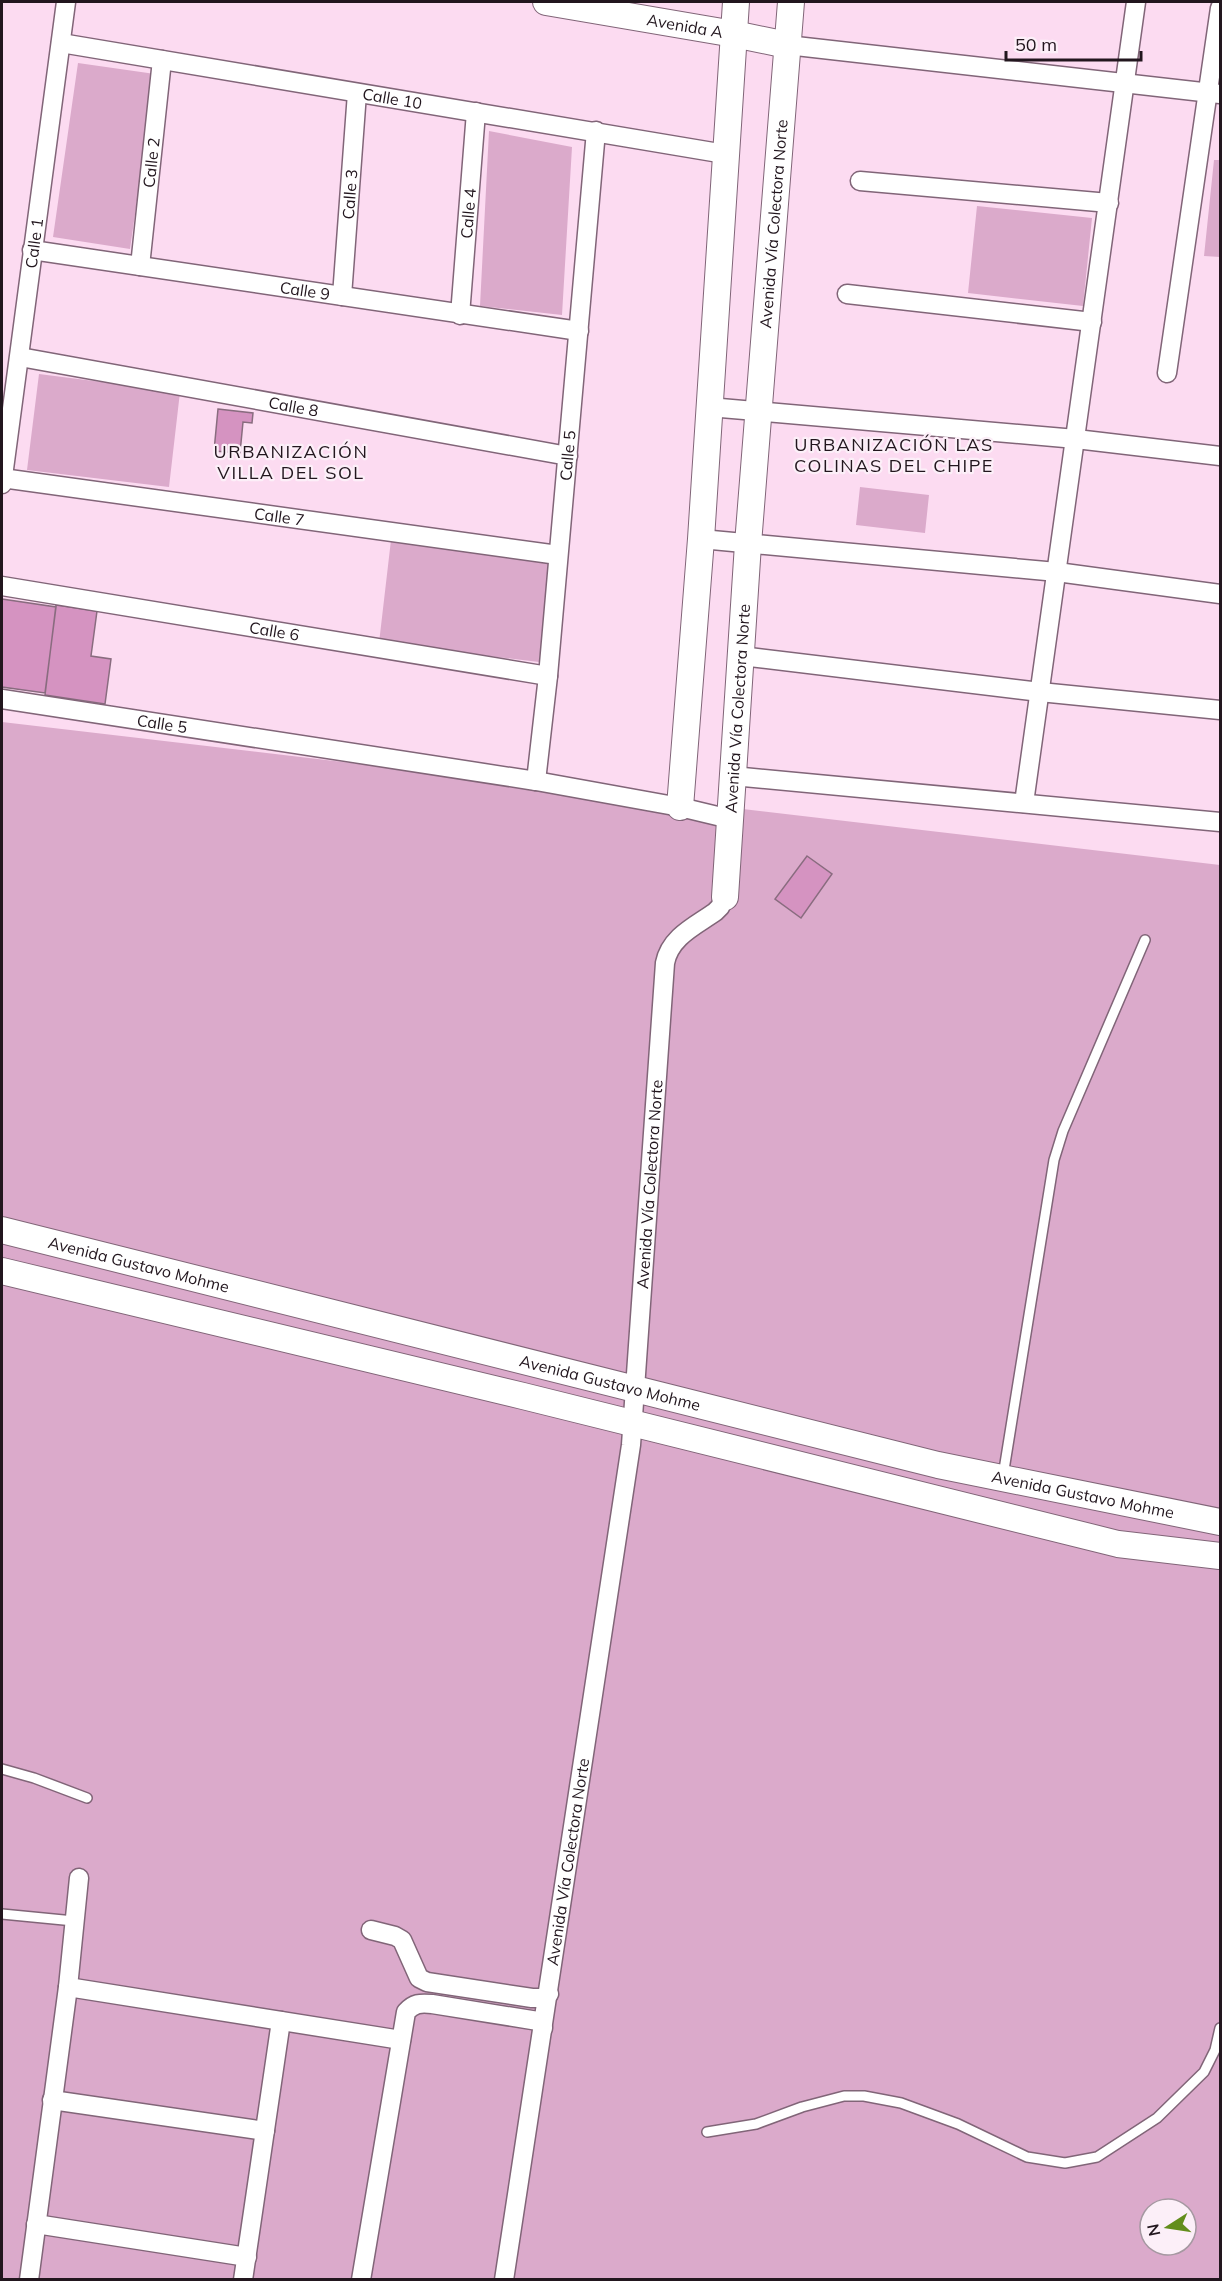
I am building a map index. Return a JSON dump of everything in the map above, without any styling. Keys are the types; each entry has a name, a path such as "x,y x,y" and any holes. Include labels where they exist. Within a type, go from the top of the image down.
{"street":[{"name":"Calle 1","path":"2,484 66,2"},
{"name":"Avenida A","path":"546,2 788,45"},
{"path":"680,807 701,539 736,2"},
{"name":"Avenida Vía Colectora Norte","path":"504,2280 632,1434 665,963 667,954 678,938 715,912 725,897 748,544 791,2"},
{"path":"1024,803 1136,2"},
{"path":"1167,373 1214,93 1221,8"},
{"name":"Calle 10","path":"61,44 725,154"},
{"path":"788,45 1214,93"},
{"name":"Calle 2","path":"140,266 162,60"},
{"name":"Calle 3","path":"342,296 357,93"},
{"name":"Calle 4","path":"460,315 476,112"},
{"name":"Calle 5","path":"536,781 548,676 596,131"},
{"path":"860,181 1109,203"},
{"name":"Calle 9","path":"32,250 579,331"},
{"path":"848,294 1092,322"},
{"name":"Calle 8","path":"20,357 568,456"},
{"path":"710,407 1076,439 1221,456"},
{"name":"Calle 7","path":"2,478 558,555"},
{"path":"701,539 1057,572 1221,594"},
{"name":"Calle 6","path":"2,586 548,676"},
{"path":"741,656 1040,692 1221,710"},
{"name":"Calle 5","path":"2,699 536,781 680,807 730,819"},
{"path":"733,776 1221,822"},
{"name":"Avenida Gustavo Mohme","path":"2,1230 938,1466 1221,1522"},
{"name":"Avenida Gustavo Mohme","path":"2,1271 632,1434 1118,1544 1221,1556"},
{"path":"29,2280 68,1987 79,1878"},
{"path":"371,1930 402,1940 419,1978 427,1982 532,1998 542,1998 549,1994"},
{"path":"68,1987 401,2040"},
{"path":"361,2280 406,2012 412,2005 418,2003 538,2021 542,2023 543,2028"},
{"path":"243,2280 281,2021"},
{"path":"52,2100 265,2131"},
{"path":"36,2224 246,2257"}],"lane":[{"path":"1003,1479 1054,1160 1070,1114 1145,940"},
{"path":"2,1769 34,1778 87,1798"},
{"path":"2,1914 74,1921"},
{"path":"707,2132 756,2124 802,2107 844,2096 864,2096 902,2103 958,2124 1027,2157 1065,2163 1097,2157 1157,2118 1204,2072 1215,2050 1221,2028"}],"shaded area":[{"path":"78,63 155,74 130,249 53,237"},
{"path":"489,131 572,147 562,315 480,306"},
{"path":"1214,160 1220,160 1220,257 1204,256"},
{"path":"977,206 1092,218 1083,306 968,293"},
{"path":"39,374 180,392 169,487 27,470"},
{"path":"860,487 929,495 925,533 856,525"},
{"path":"391,540 551,559 539,662 379,643"},
{"path":"2,722 1220,865 1220,2279 2,2280"}],"building":[{"path":"218,409 253,413 252,423 243,422 240,453 214,451"},
{"path":"2,599 56,607 45,693 2,687"},
{"path":"56,605 97,611 91,656 111,659 105,704 45,695"},
{"path":"807,856 832,874 801,918 775,899"}],"district":[{"name":"URBANIZACIÓN LAS COLINAS DEL CHIPE","path":"894,454"},
{"name":"URBANIZACIÓN VILLA DEL SOL","path":"291,461"}]}
